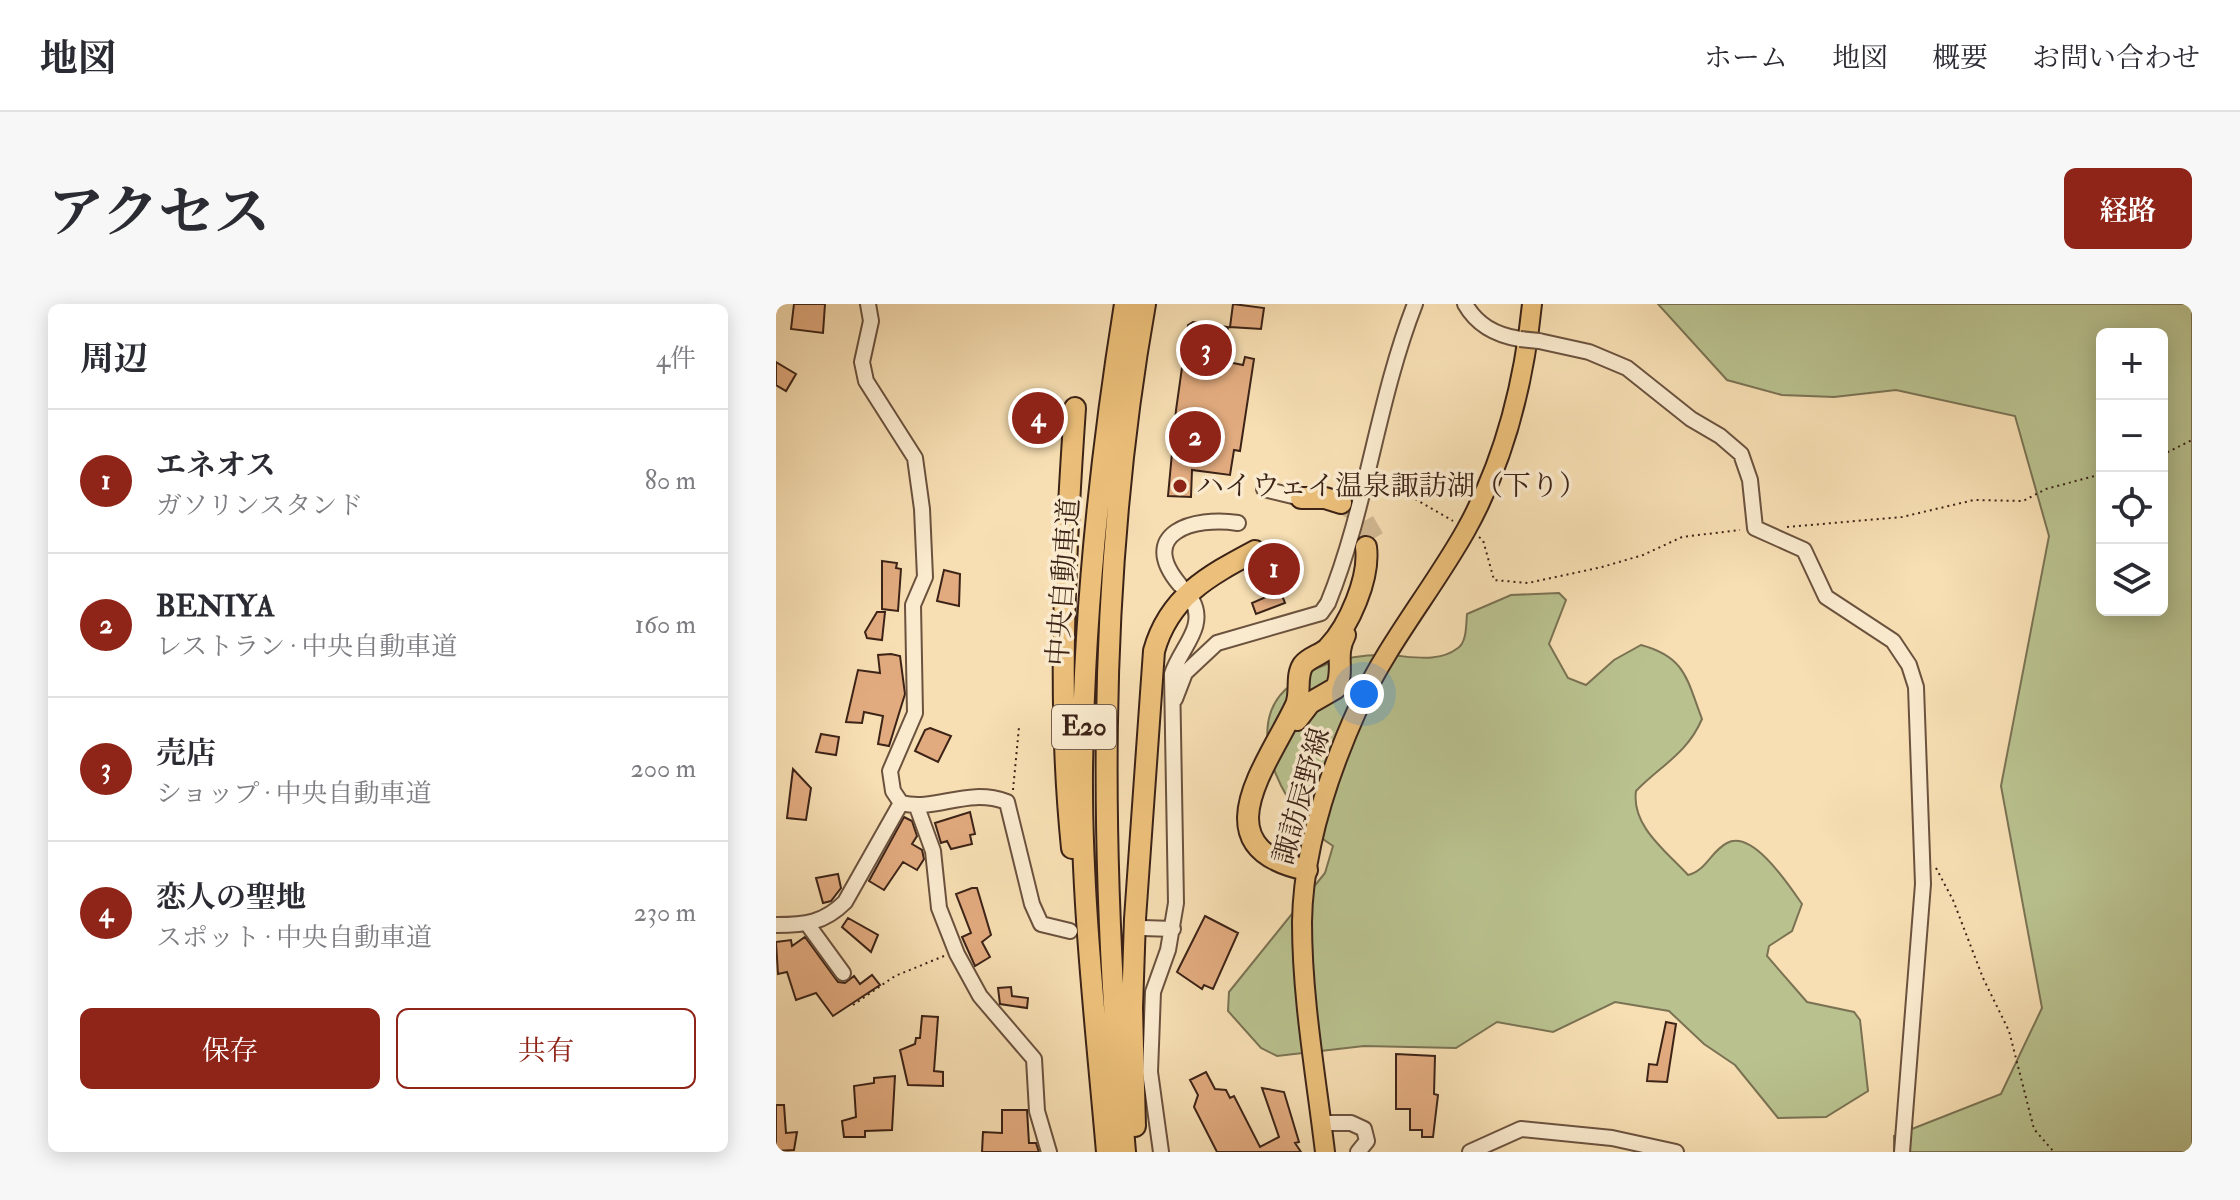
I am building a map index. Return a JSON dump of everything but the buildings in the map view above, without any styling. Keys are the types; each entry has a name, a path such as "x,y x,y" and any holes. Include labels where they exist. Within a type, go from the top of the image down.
{"highway":[{"name":"中央自動車道","path":"1107,1152 1090,941 1082,772 1090,573 1105,430 1125,304"},
{"name":"中央自動車道","path":"1125,1152 1113,1006 1107,672 1118,505 1145,304"},
{"path":"1075,408 1064,582 1064,753 1079,919 1090,941"},
{"path":"1301,498 1338,508"},
{"path":"1258,776 1303,711 1336,688 1340,645 1377,578 1372,546 1362,589 1328,648 1304,664 1296,706 1258,776 1248,813 1251,835 1278,864 1307,870"},
{"path":"1136,1152 1132,1008 1154,651 1161,628 1177,603 1200,581 1255,551"}],"main road":[{"name":"諏訪辰野線","path":"1324,1152 1304,979 1302,920 1307,870 1328,785 1360,704 1466,529 1491,477 1513,416 1526,357 1532,304"}],"street":[{"path":"868,304 871,321 862,362 866,381 915,458 922,509 925,577 913,605 915,713 890,771 893,791 901,803 917,807 964,795 1007,802 1032,904 1041,924 1070,931"},
{"path":"1172,705 1185,673 1217,643 1321,613 1335,584 1368,471 1400,343 1415,304"},
{"path":"1465,304 1473,319 1488,329 1520,339 1589,352 1627,368 1691,419 1720,436 1741,454 1750,480 1755,528 1804,550 1826,597 1893,641 1909,665 1916,687 1920,724 1923,898 1902,1152"},
{"path":"1264,489 1301,498"},
{"path":"1180,585 1170,573 1165,556 1169,538 1179,527 1213,519 1238,523"},
{"path":"1161,1152 1150,1072 1153,992 1173,929 1176,903 1172,674 1179,653 1197,628 1200,614 1192,600"},
{"path":"1315,657 1329,658 1338,668"},
{"path":"1300,682 1308,693 1320,697"},
{"path":"776,925 808,925 834,913 845,902 901,803"},
{"path":"917,807 933,851 939,908 956,951 980,996 1034,1059 1037,1111 1049,1152"},
{"path":"808,925 843,973"},
{"path":"1143,928 1173,929"},
{"path":"1322,1123 1351,1123 1364,1129 1367,1141 1358,1152"},
{"path":"1470,1152 1521,1129 1612,1138 1676,1152"}],"path":[{"path":"2168,452 2192,440"},
{"path":"1368,471 1483,540 1494,580 1528,583 1643,555 1682,537 1902,517 1974,500 2023,501 2046,489 2096,476"},
{"path":"1007,802 1013,791 1019,727"},
{"path":"1922,845 1953,900 1983,978 2009,1031 2034,1129 2054,1152"},
{"path":"853,1005 895,976 956,951"}],"green space":[{"path":"1658,304 2192,304 2192,1152 1894,1152 1894,1136 2001,1094 2042,1008 2001,786 2049,536 2015,416 1896,390 1834,397 1782,395 1727,380"},
{"path":"1559,593 1566,600 1549,644 1568,678 1586,685 1614,660 1641,645 1656,650 1676,663 1688,682 1702,719 1681,751 1636,791 1639,816 1652,838 1688,875 1727,843 1737,841 1748,844 1770,862 1802,904 1792,931 1769,946 1767,956 1807,1002 1854,1012 1860,1020 1868,1091 1826,1117 1778,1118 1735,1065 1704,1044 1669,1011 1615,1002 1553,1032 1497,1022 1456,1048 1364,1046 1277,1056 1261,1048 1228,1011 1229,992 1325,873 1333,846 1301,817 1276,774 1267,729 1272,708 1285,690 1307,673 1345,659 1373,655 1424,658 1450,653 1463,642 1467,614 1511,595"}],"tunnel":[{"path":"1341,503 1361,515 1378,545"}],"place":[{"name":"売店","path":"1206,350"},
{"name":"恋人の聖地","path":"1038,418"},
{"name":"BENIYA","path":"1195,437"},
{"name":"ハイウェイ温泉諏訪湖（下り）","path":"1180,486"},
{"name":"エネオス","path":"1274,569"}]}
